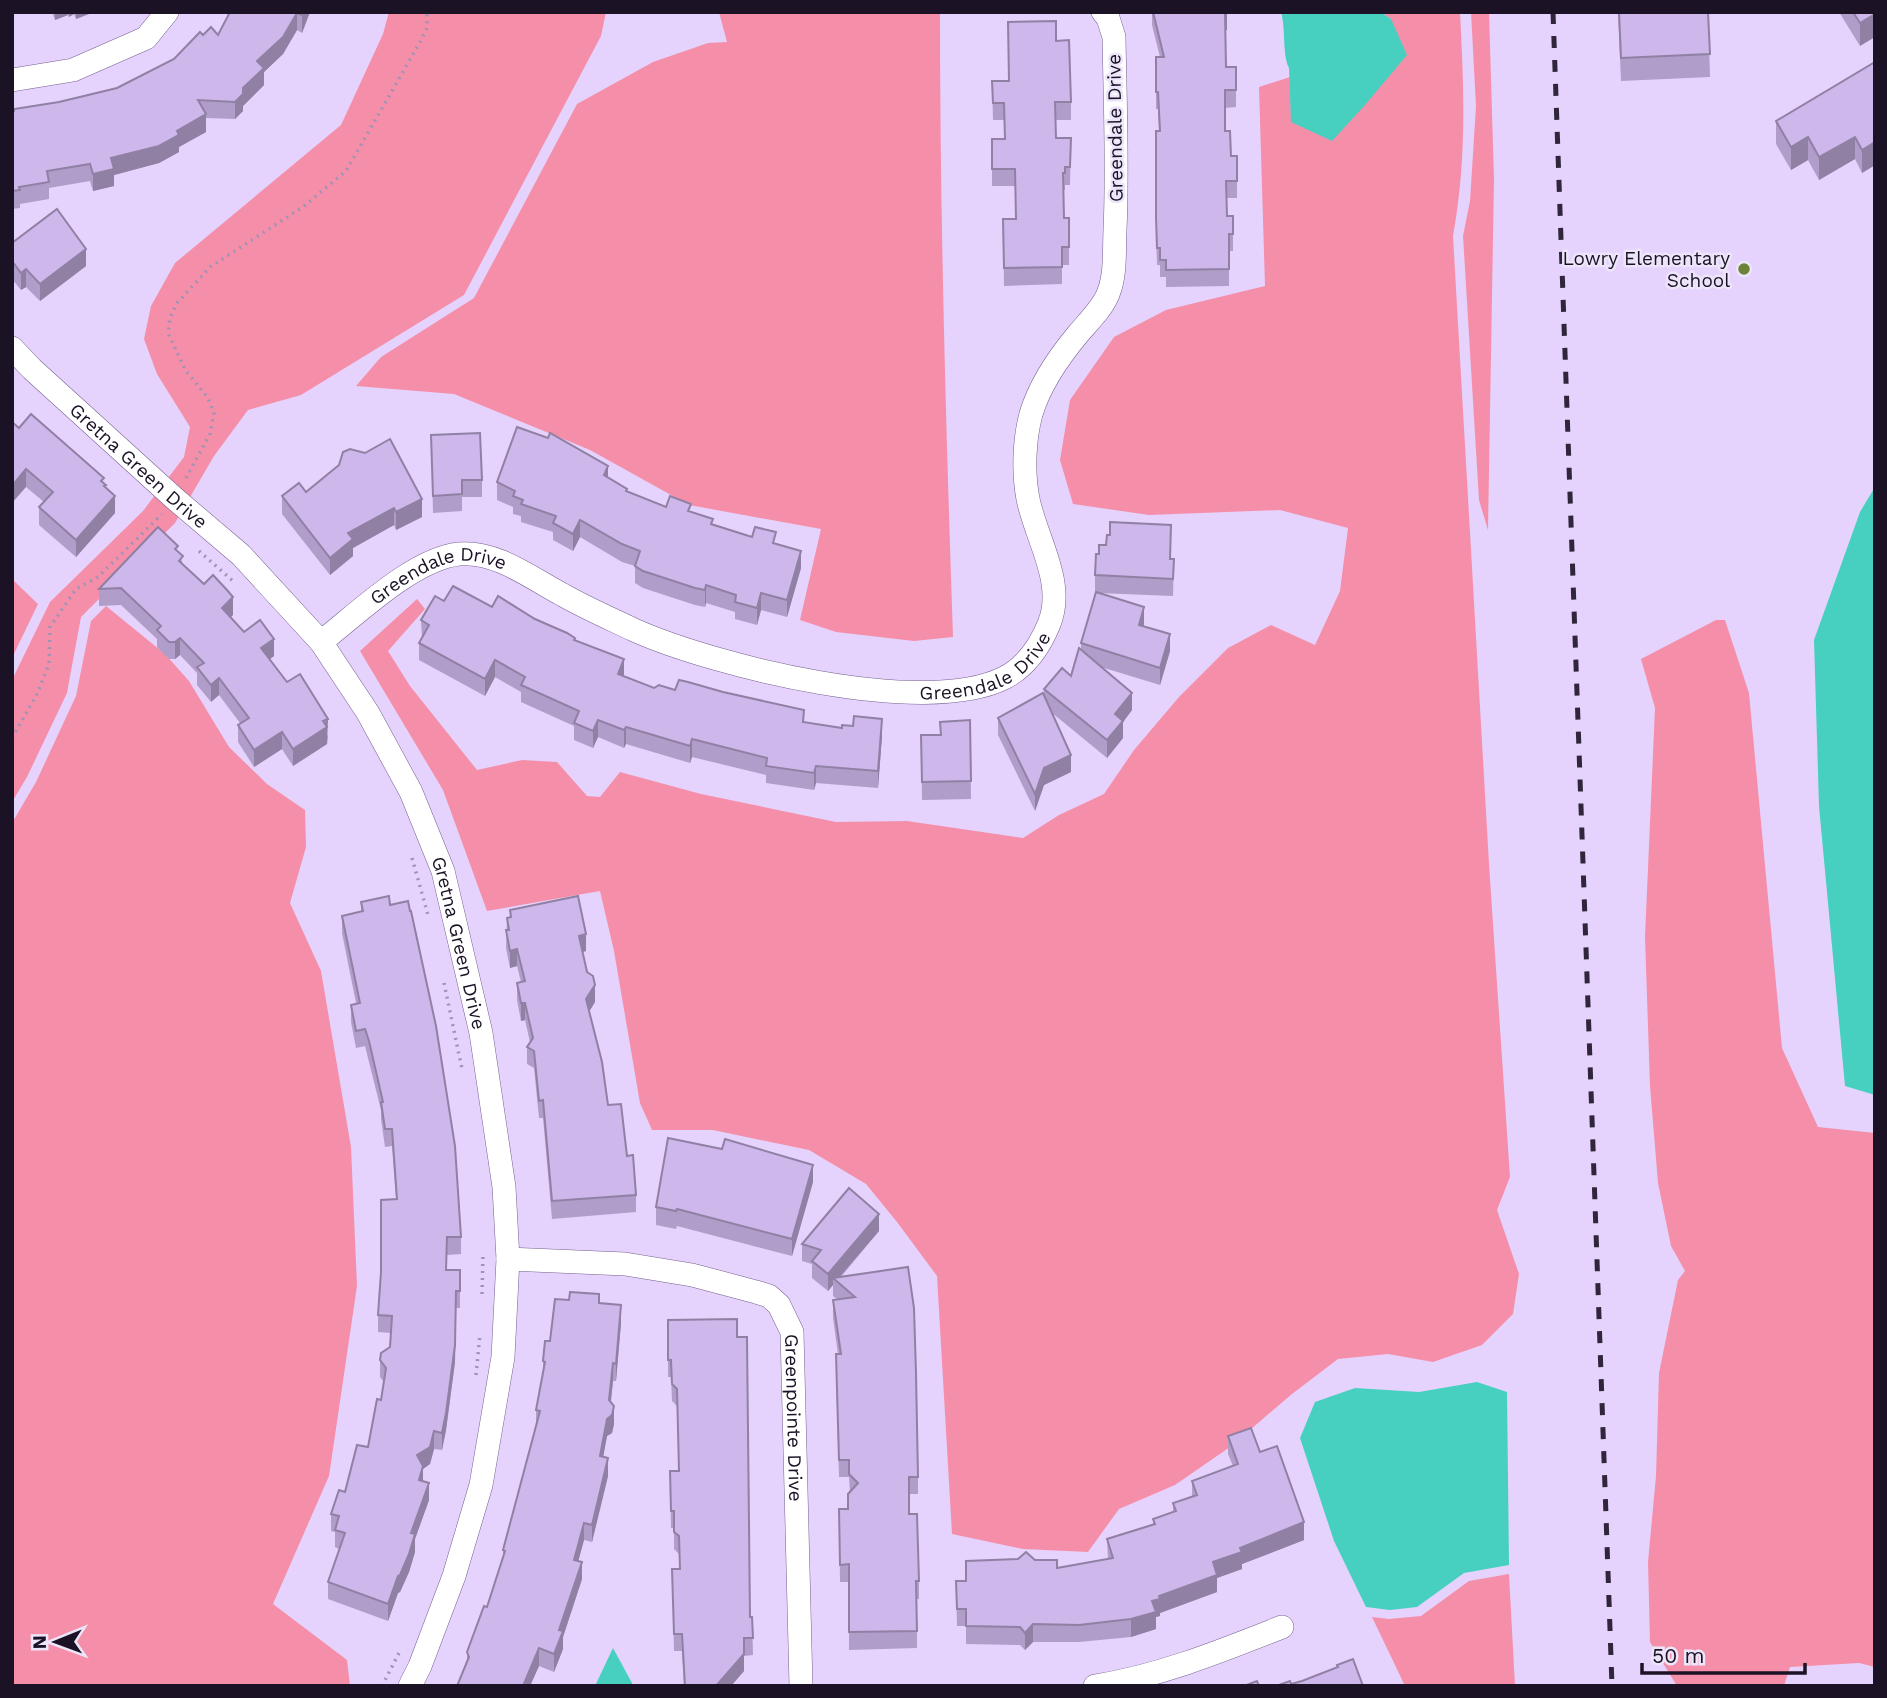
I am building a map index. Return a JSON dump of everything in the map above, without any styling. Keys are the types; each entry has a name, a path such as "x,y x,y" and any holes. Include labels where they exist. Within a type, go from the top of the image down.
{"street":[{"path":"12,80 73,70 146,38 167,12"},
{"name":"Greendale Drive","path":"321,642 419,567 439,558 459,554 482,555 507,564 636,631 737,666 787,676 892,691 948,691 977,688 1005,678 1024,665 1038,646 1051,620 1054,591 1044,548 1028,502 1025,475 1031,414 1059,357 1108,295 1114,272 1114,37 1108,18 1103,12"},
{"name":"Gretna Green Drive","path":"12,348 167,506 241,555 321,642 368,713 411,792 443,871 483,1045 504,1187 508,1259 503,1357 481,1485 454,1576 410,1686"},
{"name":"Greenpointe Drive","path":"508,1259 625,1265 691,1275 769,1296 779,1305 792,1332 801,1686"},
{"path":"1095,1686 1125,1681 1206,1657 1282,1627"}],"path":[{"path":"12,738 37,694 49,664 50,627 76,589 98,576 167,506 210,434 214,413 208,398 186,371 168,333 170,318 177,303 210,267 303,207 346,171 420,42 427,27 427,12"},
{"path":"152,507 167,506"},
{"path":"167,506 170,523"},
{"path":"195,548 241,588"},
{"path":"411,857 429,917"},
{"path":"444,983 463,1073"},
{"path":"482,1296 483,1243"},
{"path":"474,1386 481,1321"},
{"path":"382,1686 400,1650"}],"shaded area":[{"path":"389,12 606,12 601,36 464,295 301,395 248,410 214,456 175,523 81,617 67,693 27,777 12,802 12,680 50,602 143,511 184,457 190,427 157,374 144,339 151,306 175,263 341,125 383,34"},
{"path":"719,12 940,12 944,325 953,637 914,641 836,632 800,620 821,529 689,505 590,450 454,394 356,386 381,357 474,298 577,104 653,62 708,43 727,42"},
{"path":"1281,12 1381,12 1391,19 1407,55 1332,141 1291,122 1289,68"},
{"path":"1381,12 1460,12 1462,152 1453,236 1510,1177 1497,1210 1519,1274 1513,1314 1482,1345 1433,1362 1388,1354 1338,1359 1230,1447 1175,1485 1119,1509 1088,1552 1023,1549 952,1534 937,1276 866,1184 809,1150 713,1130 652,1130 640,1103 614,951 600,891 487,911 443,790 360,651 417,599 425,609 388,651 410,686 477,770 522,760 557,762 587,796 600,797 620,772 701,794 836,822 907,821 1023,838 1059,815 1104,794 1134,750 1179,697 1228,648 1271,625 1315,645 1340,591 1348,528 1280,510 1149,515 1073,504 1060,460 1070,400 1114,337 1166,310 1265,286 1259,87 1290,77 1291,122 1391,19"},
{"path":"1471,12 1489,12 1494,179 1488,530 1479,500 1463,236 1470,201 1476,106"},
{"path":"1875,487 1875,1095 1845,1086 1819,806 1814,640 1860,512"},
{"path":"12,579 38,604 12,658"},
{"path":"106,606 165,654 189,681 229,747 267,784 305,810 306,847 290,903 321,971 351,1147 357,1286 329,1476 273,1604 347,1660 350,1686 12,1686 12,823 36,782 76,696 91,621"},
{"path":"1716,620 1725,620 1749,693 1782,1048 1818,1127 1875,1133 1875,1667 1859,1663 1790,1667 1784,1686 1677,1686 1650,1642 1648,1562 1656,1476 1659,1373 1678,1280 1685,1271 1671,1246 1658,1183 1650,1086 1645,937 1655,708 1641,659"},
{"path":"1477,1382 1507,1392 1509,1565 1464,1573 1417,1607 1390,1610 1366,1607 1334,1541 1300,1438 1315,1402 1355,1388 1419,1392"},
{"path":"1509,1574 1515,1686 1405,1686 1372,1617 1389,1619 1421,1616 1469,1581"},
{"path":"613,1648 632,1683 632,1686 595,1686"}],"building":[{"path":"230,12 303,12 302,15 297,13 283,37 257,61 264,68 243,88 243,94 235,102 198,100 206,114 177,131 179,135 159,146 111,158 114,169 93,174 90,164 47,171 49,182 19,187 20,190 12,191 14,109 59,102 117,88 174,59 200,32 203,35 211,27 218,35"},
{"path":"1153,12 1227,12 1226,67 1236,67 1236,90 1225,90 1225,131 1230,131 1231,156 1237,156 1237,181 1226,181 1227,216 1233,216 1233,234 1229,234 1229,269 1166,270 1166,260 1160,260 1156,218 1156,131 1160,131 1156,57 1164,57"},
{"path":"1619,12 1708,12 1710,54 1621,58"},
{"path":"1853,12 1875,12 1875,14 1860,23"},
{"path":"1056,21 1056,41 1069,40 1071,102 1055,102 1056,138 1071,138 1070,167 1065,167 1063,173 1064,218 1069,218 1069,247 1062,247 1062,267 1004,268 1003,219 1016,219 1015,169 992,169 992,139 1005,139 1004,103 993,103 992,81 1009,81 1008,22"},
{"path":"1875,62 1875,142 1862,150 1855,137 1819,157 1808,137 1791,147 1776,121"},
{"path":"57,209 86,249 40,284 26,269 21,273 12,261 12,243"},
{"path":"31,414 104,478 101,481 106,485 104,486 115,496 76,540 39,507 53,492 26,469 12,486 12,422 19,428"},
{"path":"517,427 548,438 550,433 608,466 604,475 627,489 626,491 666,507 670,496 691,504 688,511 713,519 711,524 752,537 755,527 776,532 773,543 801,551 787,600 761,593 757,608 735,602 736,595 706,585 705,590 695,588 643,571 635,566 640,551 580,520 573,534 553,523 556,516 521,504 523,500 513,496 515,491 497,482"},
{"path":"480,433 482,480 462,480 462,494 433,496 431,435"},
{"path":"390,439 422,499 396,512 394,508 348,533 353,539 330,558 282,496 299,483 306,492 339,465 343,452 350,449 365,453"},
{"path":"1110,522 1171,525 1170,559 1174,559 1173,579 1095,575 1096,554 1099,554 1099,545 1106,545 1107,535 1110,535"},
{"path":"158,527 178,546 175,549 183,556 179,561 204,584 213,575 233,597 222,608 244,632 260,620 274,639 261,648 287,682 300,674 328,719 323,721 327,727 293,749 282,732 254,750 238,725 249,718 219,678 211,685 197,667 204,663 180,638 169,642 157,630 161,626 121,588 99,589"},
{"path":"453,586 492,607 498,596 535,619 567,633 575,638 574,640 624,659 618,674 654,688 659,685 675,690 679,680 804,710 803,722 842,728 842,725 853,726 854,716 882,719 878,771 816,766 814,773 766,766 767,758 692,739 690,746 626,727 624,730 598,720 593,731 574,723 579,711 521,685 525,677 495,660 485,679 419,643 429,625 421,620 435,596 444,601"},
{"path":"1096,592 1144,607 1139,625 1170,634 1160,668 1081,643"},
{"path":"1079,648 1132,693 1115,714 1123,721 1107,740 1044,689 1062,668 1071,676"},
{"path":"1043,693 1071,755 1044,768 1035,794 998,718"},
{"path":"970,720 971,781 922,782 921,735 941,735 940,722"},
{"path":"389,896 390,905 408,901 436,1026 455,1146 461,1237 447,1237 446,1270 460,1270 460,1291 456,1291 455,1345 446,1413 442,1433 434,1431 430,1447 417,1455 423,1466 419,1480 429,1483 411,1533 415,1534 409,1554 388,1604 328,1582 345,1533 335,1530 339,1516 331,1514 339,1490 345,1492 357,1445 368,1447 377,1399 381,1400 386,1368 380,1360 381,1353 390,1347 392,1316 378,1315 381,1200 397,1199 392,1129 385,1129 383,1102 365,1029 356,1031 351,1005 360,1003 342,916 363,911 361,902"},
{"path":"578,896 586,934 579,936 587,972 593,976 595,985 586,999 602,1062 608,1105 621,1104 627,1156 633,1155 636,1195 552,1201 543,1100 539,1101 534,1051 527,1047 533,1038 517,983 525,981 517,949 510,951 507,918 511,917 510,910"},
{"path":"668,1138 722,1149 725,1139 813,1165 792,1239 677,1209 656,1207"},
{"path":"849,1188 879,1214 828,1274 812,1261 821,1250 802,1244"},
{"path":"908,1267 914,1308 916,1373 918,1477 909,1477 909,1514 917,1514 917,1631 849,1632 849,1564 840,1565 839,1509 848,1509 848,1494 858,1483 849,1474 849,1460 839,1460 836,1354 841,1354 833,1300 855,1297 833,1278"},
{"path":"570,1292 599,1294 599,1303 621,1305 616,1364 613,1363 609,1400 614,1406 612,1415 607,1419 600,1456 608,1458 592,1525 584,1523 574,1560 582,1562 559,1630 563,1631 554,1654 539,1648 523,1686 457,1686 505,1551 503,1550 540,1411 536,1410 545,1362 545,1341 550,1341 555,1299 569,1300"},
{"path":"737,1319 737,1337 747,1337 750,1617 753,1638 744,1638 744,1654 716,1686 685,1686 682,1634 674,1634 672,1569 680,1569 679,1536 674,1532 674,1511 671,1511 670,1471 679,1471 677,1389 672,1384 671,1360 668,1360 668,1320"},
{"path":"1251,1428 1260,1452 1277,1446 1304,1522 1240,1548 1242,1552 1213,1562 1217,1575 1159,1596 1160,1599 1152,1601 1156,1612 1131,1619 1079,1625 1033,1624 1025,1633 1020,1627 966,1626 966,1609 957,1609 956,1581 966,1581 966,1561 1018,1559 1026,1552 1035,1560 1057,1560 1057,1568 1113,1558 1107,1539 1155,1524 1153,1519 1176,1511 1173,1503 1197,1495 1192,1481 1238,1464 1228,1436"},
{"path":"1353,1659 1363,1686 1276,1686 1290,1681 1291,1684 1302,1681"},
{"path":"1257,1681 1259,1686 1244,1686"}],"railway":[{"path":"1553,12 1612,1686"}],"place":[{"name":"Lowry Elementary School","path":"1744,269"}]}
